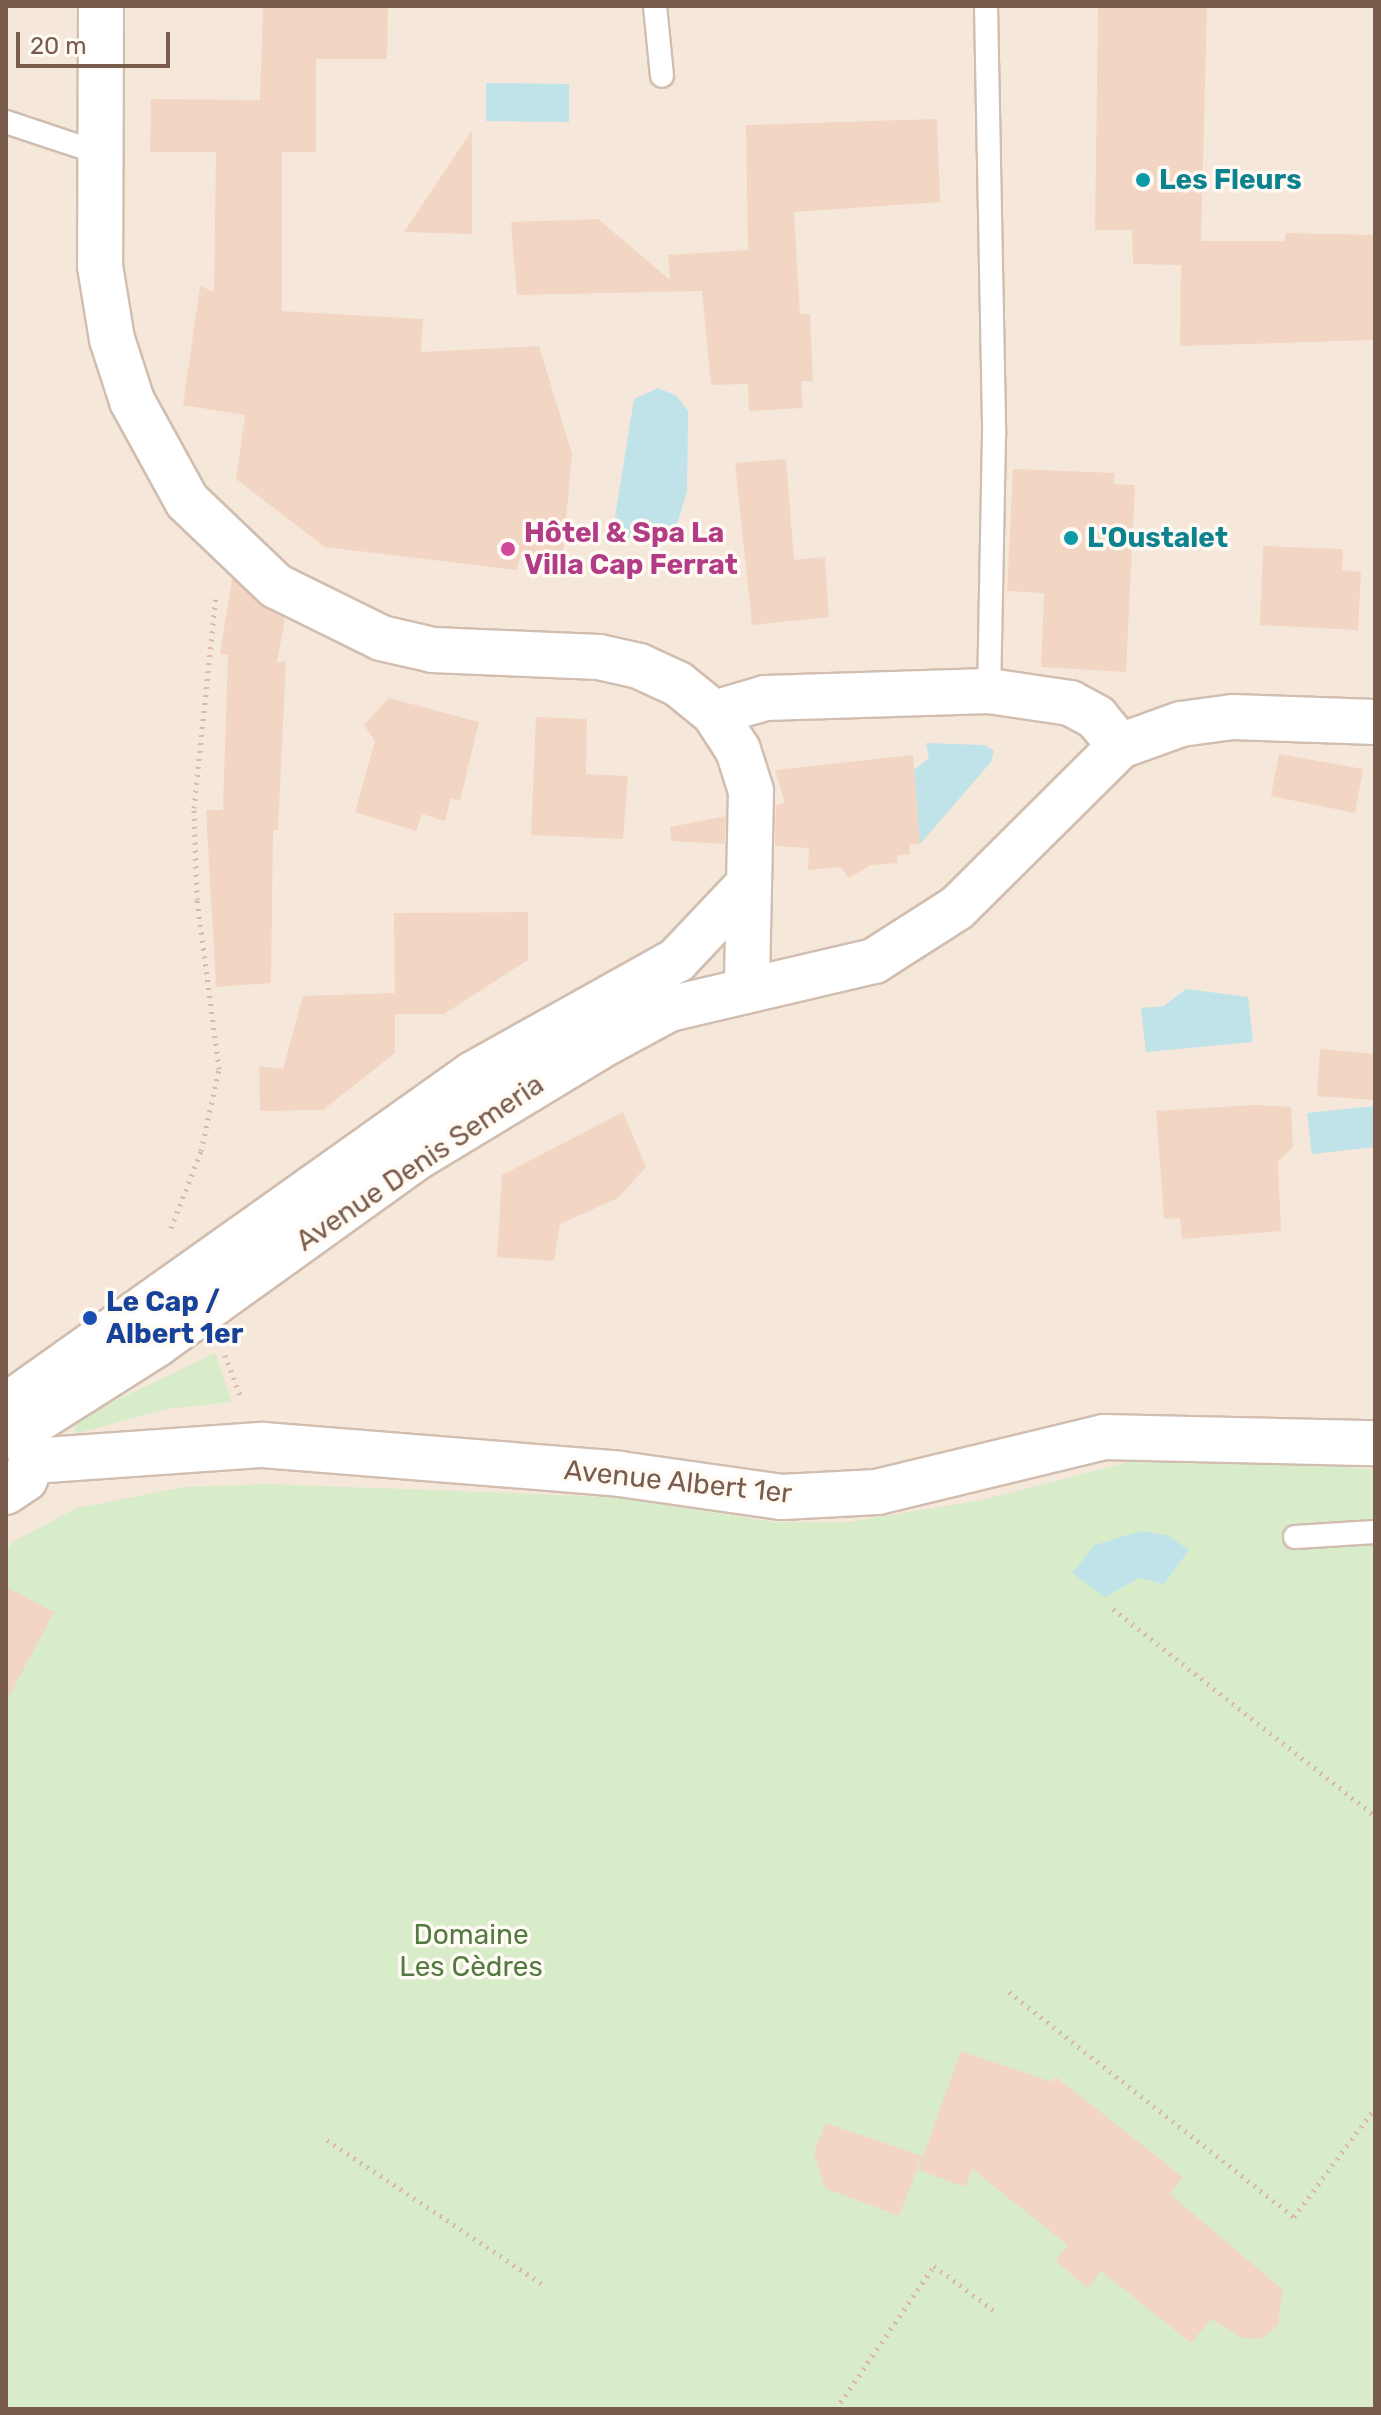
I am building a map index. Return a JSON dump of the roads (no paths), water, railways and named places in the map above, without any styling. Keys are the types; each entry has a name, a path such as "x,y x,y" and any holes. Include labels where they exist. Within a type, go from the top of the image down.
{"main road":[{"path":"101,6 100,266 112,339 128,388 187,501 233,551 276,586 381,638 433,650 599,657 639,666 678,684 714,713 738,750 751,791 747,990"},
{"path":"714,713 765,698 989,691 1070,703 1096,717 1120,746 1181,724 1233,717 1375,722"},
{"name":"Avenue Denis Semeria","path":"484,1091 669,1009 874,961 957,908 1120,746"},
{"name":"Avenue Denis Semeria","path":"14,1450 484,1091 677,960 747,886"},
{"name":"Avenue Albert 1er","path":"14,1450 49,1489 168,1454 263,1445 620,1474 782,1497 877,1492 1104,1437 1375,1443"}],"lane":[{"path":"655,6 662,76"},
{"path":"986,6 994,435 989,691"},
{"path":"6,122 99,153"},
{"path":"1295,1537 1375,1532"}],"water":[{"path":"486,83 569,84 569,122 486,121"},
{"path":"658,388 677,396 688,411 687,492 675,530 659,541 639,543 625,536 615,517 634,399"},
{"path":"926,743 984,745 994,751 991,762 920,844 914,770 929,758"},
{"path":"1186,989 1248,997 1253,1042 1146,1052 1141,1008 1164,1006"},
{"path":"1375,1106 1375,1147 1312,1154 1307,1113"},
{"path":"1141,1531 1167,1535 1189,1550 1164,1584 1139,1578 1105,1597 1072,1573 1095,1545"}],"place":[{"name":"Les Fleurs","path":"1143,180"},
{"name":"L'Oustalet","path":"1071,538"},
{"name":"Hôtel & Spa La Villa Cap Ferrat","path":"508,549"},
{"name":"Le Cap / Albert 1er","path":"90,1318"}],"park label":[{"name":"Domaine Les Cèdres","path":"471,1951"}]}
